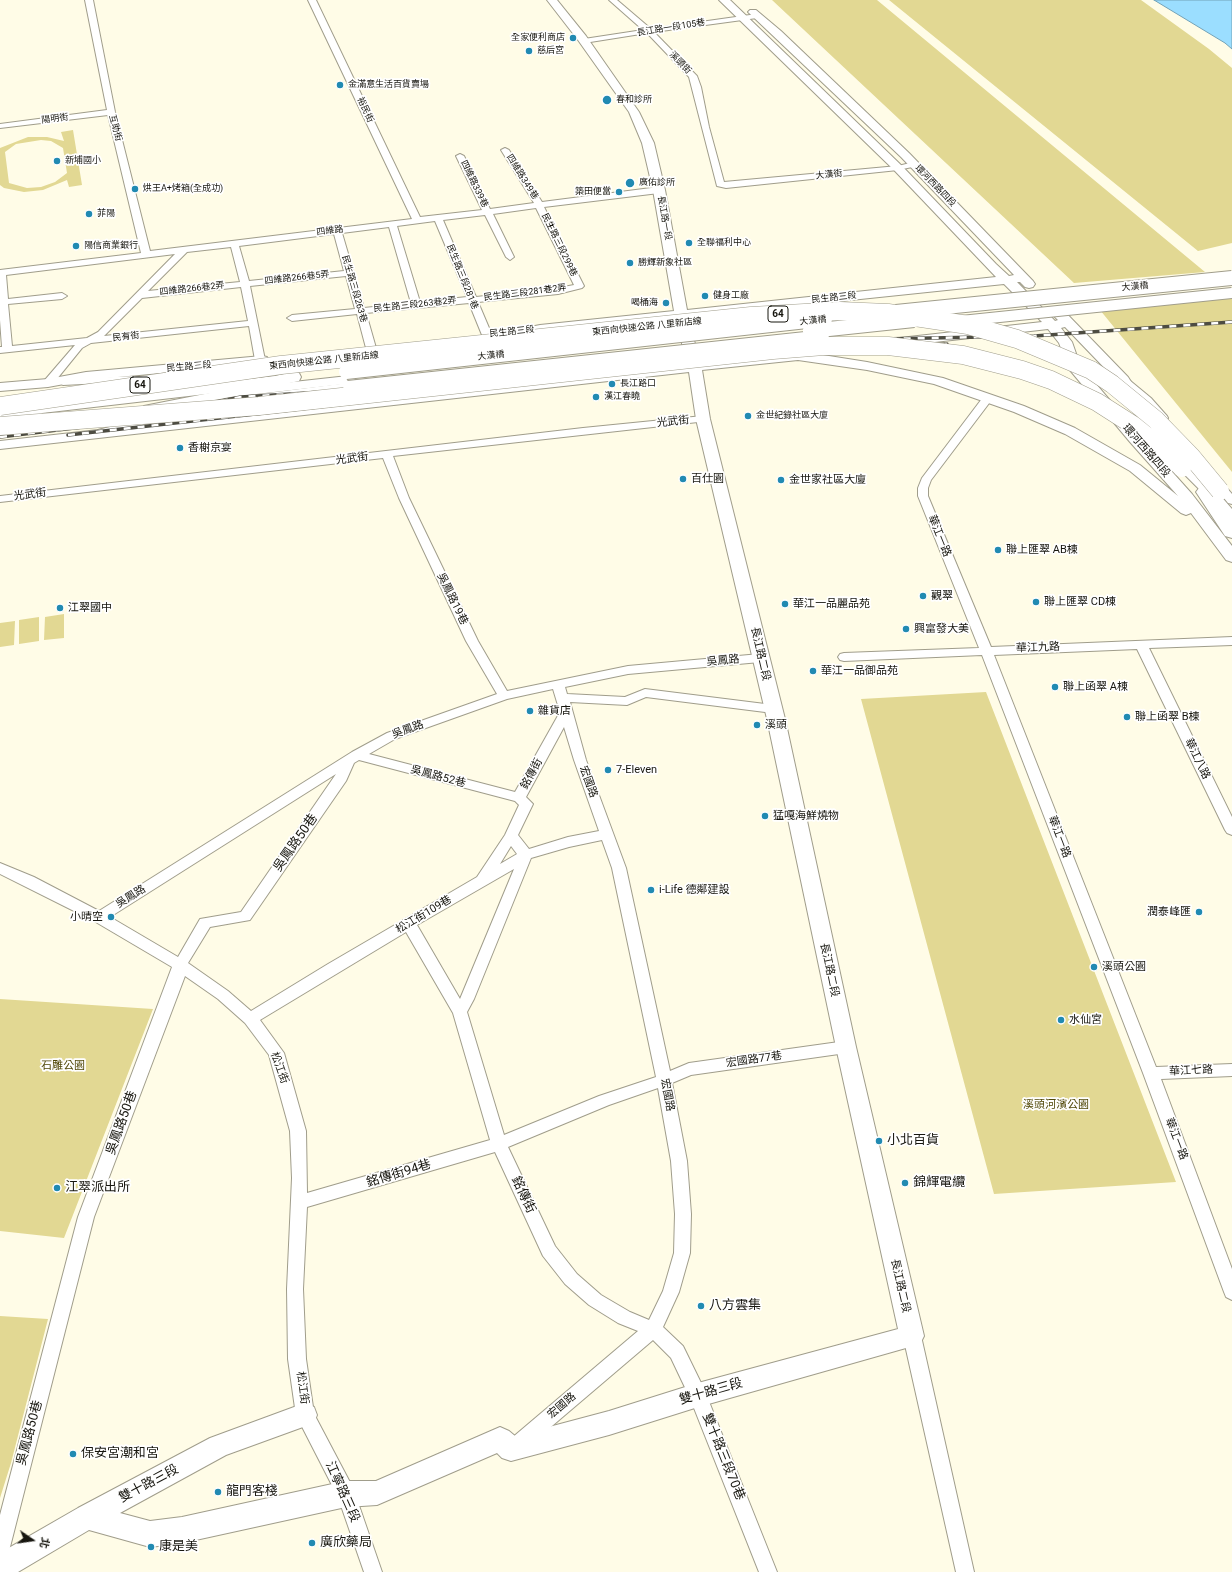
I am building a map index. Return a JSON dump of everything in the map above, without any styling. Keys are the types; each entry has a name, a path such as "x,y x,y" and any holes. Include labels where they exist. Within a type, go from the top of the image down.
{"highway":[{"name":"東西向快速公路 八里新店線","path":"0,406 281,365 759,315 840,311 888,313 968,325 1018,339 1091,370 1124,393 1156,420 1191,456 1232,506"},
{"path":"0,426 259,406 773,350 824,346 888,346 963,355 997,363 1029,373 1076,391 1133,424 1168,453 1206,490 1232,526"},
{"path":"0,397 215,369 281,365"},
{"path":"0,413 275,381 293,377"},
{"path":"0,417 232,390 255,390"},
{"path":"1206,490 1232,532"}],"street":[{"name":"互助街","path":"89,0 110,112 146,254"},
{"name":"裕民街","path":"312,0 417,220"},
{"name":"長江路一段","path":"552,0 584,41 636,115 648,143 659,190 681,314 694,365"},
{"name":"溪頭街","path":"613,0 649,31 693,76 697,87 716,171"},
{"name":"環河西路四段","path":"724,0 898,168 992,267 1052,325 1065,342 1232,519"},
{"name":"環河西路四段","path":"745,4 914,164 1123,380 1147,400 1232,501"},
{"name":"長江路一段105巷","path":"584,41 757,16"},
{"name":"陽明街","path":"0,126 110,112"},
{"name":"四維路349巷","path":"505,150 539,205"},
{"name":"四維路339巷","path":"460,156 510,257"},
{"name":"大漢街","path":"716,171 719,183 721,184 898,168 914,164"},
{"name":"四維路","path":"0,273 659,190"},
{"name":"民生路三段299巷","path":"539,205 579,286"},
{"name":"民生路三段281巷","path":"438,218 471,300 487,335"},
{"path":"392,223 416,305"},
{"name":"民生路三段263巷","path":"337,230 350,273 359,311 371,348"},
{"path":"234,243 245,284 260,360"},
{"path":"48,383 79,346 101,334 185,249"},
{"path":"0,429 125,414 197,398 347,376 1115,283 1232,272"},
{"path":"0,273 3,302 3,349"},
{"name":"四維路266巷5弄","path":"245,284 350,273"},
{"name":"民生路三段","path":"0,387 48,383 86,376 260,360 681,314 1008,281 1023,278"},
{"name":"大漢橋","path":"347,376 884,313 1232,278"},
{"name":"四維路266巷2弄","path":"140,295 245,284"},
{"name":"民生路三段281巷2弄","path":"471,300 558,291 579,286"},
{"name":"大漢橋","path":"347,376 1232,287"},
{"path":"88,436 147,421 190,407 347,376 1232,293"},
{"path":"3,302 62,296"},
{"name":"民生路三段263巷2弄","path":"292,318 471,300"},
{"path":"769,305 791,355"},
{"name":"民有街","path":"3,349 253,323"},
{"path":"0,445 791,355 835,347 849,348 1068,323"},
{"name":"環河西路四段","path":"1065,342 1074,366 1135,439 1187,497 1232,557"},
{"path":"791,355 867,366 938,381 1019,409 1070,431 1135,468 1213,532"},
{"name":"長江路二段","path":"694,365 703,419 773,709 846,1047 965,1572"},
{"path":"48,383 263,373 347,376"},
{"name":"民生路三段","path":"0,397 120,391 293,377 347,376"},
{"name":"環河西路四段","path":"1123,380 1137,402 1193,463 1206,490"},
{"path":"0,434 71,428 137,419 201,401 255,390"},
{"name":"華江一路","path":"988,398 926,480 923,488 923,496 986,650 1151,1073 1232,1292"},
{"name":"光武街","path":"0,499 583,431 703,419"},
{"name":"吳鳳路19巷","path":"387,455 404,498 472,641 504,696"},
{"name":"華江九路","path":"844,658 986,650 1232,641"},
{"name":"華江八路","path":"1141,645 1232,830"},
{"name":"吳鳳路","path":"562,698 628,670 760,658"},
{"name":"吳鳳路","path":"99,917 352,758 391,736 504,696 627,701 645,693 773,709"},
{"name":"銘傳街","path":"481,881 511,836 526,804 519,798 562,698"},
{"name":"宏國路","path":"511,1449 652,1329 671,1292 682,1252 683,1214 679,1161 664,1080 619,868 580,760 562,698"},
{"name":"吳鳳路52巷","path":"352,758 519,798"},
{"name":"吳鳳路50巷","path":"0,1551 86,1217 179,972 180,965 204,923 245,916 341,778 352,758"},
{"name":"松江街109巷","path":"250,1019 333,968 526,855 568,842 607,834"},
{"path":"460,1012 526,855 511,836"},
{"name":"松江街","path":"0,868 29,880 99,917 180,965 223,995 250,1019 276,1053 298,1131 300,1178 295,1289 297,1359 305,1415"},
{"name":"銘傳街","path":"409,924 460,1012 499,1144 549,1251 571,1279 600,1303 624,1318 652,1329"},
{"name":"宏國路77巷","path":"499,1144 604,1100 664,1080 688,1069 846,1047"},
{"name":"華江七路","path":"1151,1073 1232,1070"},
{"name":"銘傳街94巷","path":"298,1203 499,1144"},
{"name":"雙十路三段70巷","path":"652,1329 677,1352 698,1395 768,1572"},
{"name":"雙十路三段","path":"511,1449 609,1423 698,1395 912,1336"},
{"name":"雙十路三段","path":"0,1568 87,1517 219,1446 305,1415"},
{"name":"江寧路三段","path":"305,1415 346,1494 373,1572"},
{"path":"87,1517 150,1534 182,1530 346,1494 377,1493 500,1439 511,1449"}],"green space":[{"path":"772,0 877,0 1205,272 1074,283"},
{"path":"889,0 1141,0 1209,49 1232,68 1232,243 1198,251"},
{"path":"73,130 82,185 69,187 67,180 43,190 24,192 4,188 0,185 0,148 28,137 47,137 64,141 61,132","holes":["41,140 51,141 63,148 67,173 55,182 41,187 27,188 9,183 5,152 16,144"]},
{"path":"1232,296 1232,472 1100,310"},
{"path":"64,614 64,638 44,640 45,617"},
{"path":"39,617 39,641 19,644 19,620"},
{"path":"15,621 14,645 0,647 0,623"},
{"name":"溪頭河濱公園","path":"986,692 1176,1182 994,1194 861,699"},
{"name":"石雕公園","path":"0,999 153,1009 64,1238 0,1231"},
{"path":"0,1316 48,1319 11,1463 0,1498"}],"water":[{"path":"1154,0 1232,0 1232,49 1225,43"}],"railway":[{"path":"0,437 107,424 241,397 339,391 786,343 880,339 1034,336 1232,322"},
{"path":"68,435 807,352 947,344"}],"place":[{"name":"全家便利商店","path":"573,38"},
{"name":"慈后宮","path":"529,51"},
{"name":"金滿意生活百貨賣場","path":"340,85"},
{"name":"春和診所","path":"607,100"},
{"name":"新埔國小","path":"57,161"},
{"name":"廣佑診所","path":"630,183"},
{"name":"烘王A+烤箱(全成功)","path":"135,189"},
{"name":"築田便當","path":"619,192"},
{"name":"菲陽","path":"89,214"},
{"name":"全聯福利中心","path":"689,243"},
{"name":"陽信商業銀行","path":"76,246"},
{"name":"勝輝新象社區","path":"630,263"},
{"name":"健身工廠","path":"705,296"},
{"name":"喝桶海","path":"666,303"},
{"name":"長江路口","path":"612,384"},
{"name":"漢江春曉","path":"596,397"},
{"name":"金世紀錄社區大廈","path":"748,416"},
{"name":"香榭京宴","path":"180,448"},
{"name":"百仕園","path":"683,479"},
{"name":"金世家社區大廈","path":"781,480"},
{"name":"聯上匯翠 AB棟","path":"998,550"},
{"name":"觀翠","path":"923,596"},
{"name":"聯上匯翠 CD棟","path":"1036,602"},
{"name":"華江一品麗品苑","path":"785,604"},
{"name":"江翠國中","path":"60,608"},
{"name":"興富發大美","path":"906,629"},
{"name":"華江一品御品苑","path":"813,671"},
{"name":"聯上函翠 A棟","path":"1055,687"},
{"name":"雜貨店","path":"530,711"},
{"name":"聯上函翠 B棟","path":"1127,717"},
{"name":"溪頭","path":"757,725"},
{"name":"7-Eleven","path":"608,770"},
{"name":"猛嘎海鮮燒物","path":"765,816"},
{"name":"i-Life 德鄰建設","path":"651,890"},
{"name":"潤泰峰匯","path":"1199,912"},
{"name":"小晴空","path":"111,917"},
{"name":"溪頭公園","path":"1094,967"},
{"name":"水仙宮","path":"1061,1020"},
{"name":"小北百貨","path":"879,1141"},
{"name":"錦輝電纜","path":"905,1183"},
{"name":"江翠派出所","path":"57,1188"},
{"name":"八方雲集","path":"701,1306"},
{"name":"保安宮潮和宮","path":"73,1454"},
{"name":"龍門客棧","path":"218,1492"},
{"name":"廣欣藥局","path":"312,1543"},
{"name":"康是美","path":"151,1547"}]}
